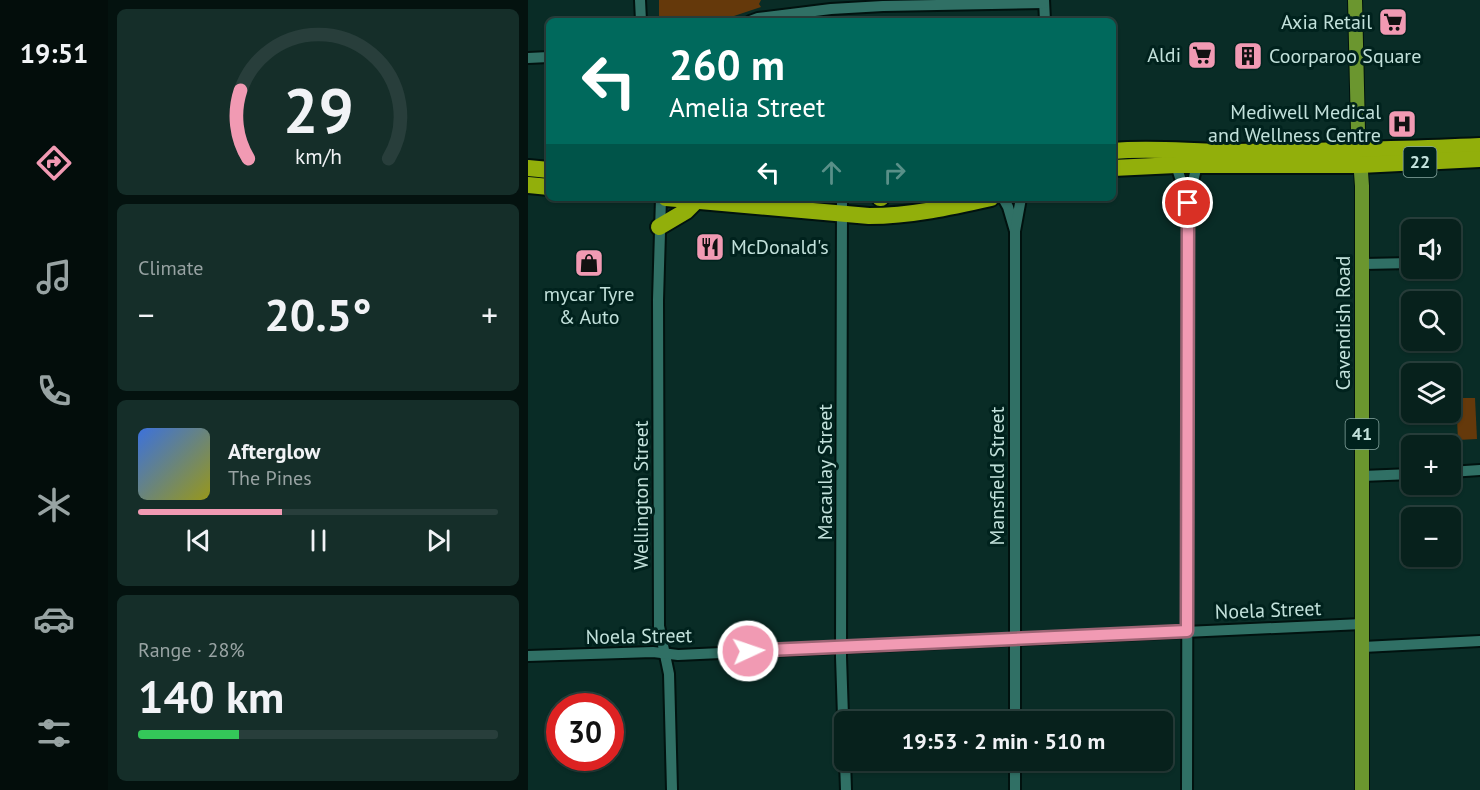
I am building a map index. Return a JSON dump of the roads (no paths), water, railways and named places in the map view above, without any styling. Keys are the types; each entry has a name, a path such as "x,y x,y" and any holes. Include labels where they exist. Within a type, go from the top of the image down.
{"highway":[{"name":"22","path":"1116,168 1360,158 1480,146"},
{"name":"22","path":"1116,151 1134,149 1360,158 1480,159"},
{"path":"528,168 546,170"},
{"path":"528,185 546,187"},
{"path":"659,227 674,220 696,201 842,206 869,216 911,214 977,201"}],"main road":[{"name":"Cavendish Road","path":"1355,0 1363,264 1362,790"}],"street":[{"path":"640,0 641,18"},
{"path":"770,18 831,9 1044,2 1045,18"},
{"path":"528,58 546,57"},
{"path":"1176,165 1188,203"},
{"path":"1187,790 1188,203 1197,165"},
{"name":"Wellington Street","path":"660,201 659,626 669,674 672,790"},
{"name":"Mansfield Street","path":"1005,201 1016,231"},
{"name":"Mansfield Street","path":"1015,711 1016,231 1021,201"},
{"name":"Macaulay Street","path":"842,206 843,711"},
{"path":"1363,264 1401,263"},
{"path":"1461,471 1480,470"},
{"path":"1362,476 1401,474"},
{"name":"Noela Street","path":"528,656 664,653 678,655 1362,624"},
{"path":"1363,647 1480,641"},
{"path":"845,771 846,790"},
{"path":"1015,771 1015,790"}],"place":[{"name":"Axia Retail","path":"1393,22"},
{"name":"Aldi","path":"1202,55"},
{"name":"Coorparoo Square","path":"1248,56"},
{"name":"Mediwell Medical and Wellness Centre","path":"1402,124"},
{"name":"McDonald's","path":"710,247"},
{"name":"mycar Tyre & Auto","path":"589,263"}]}
